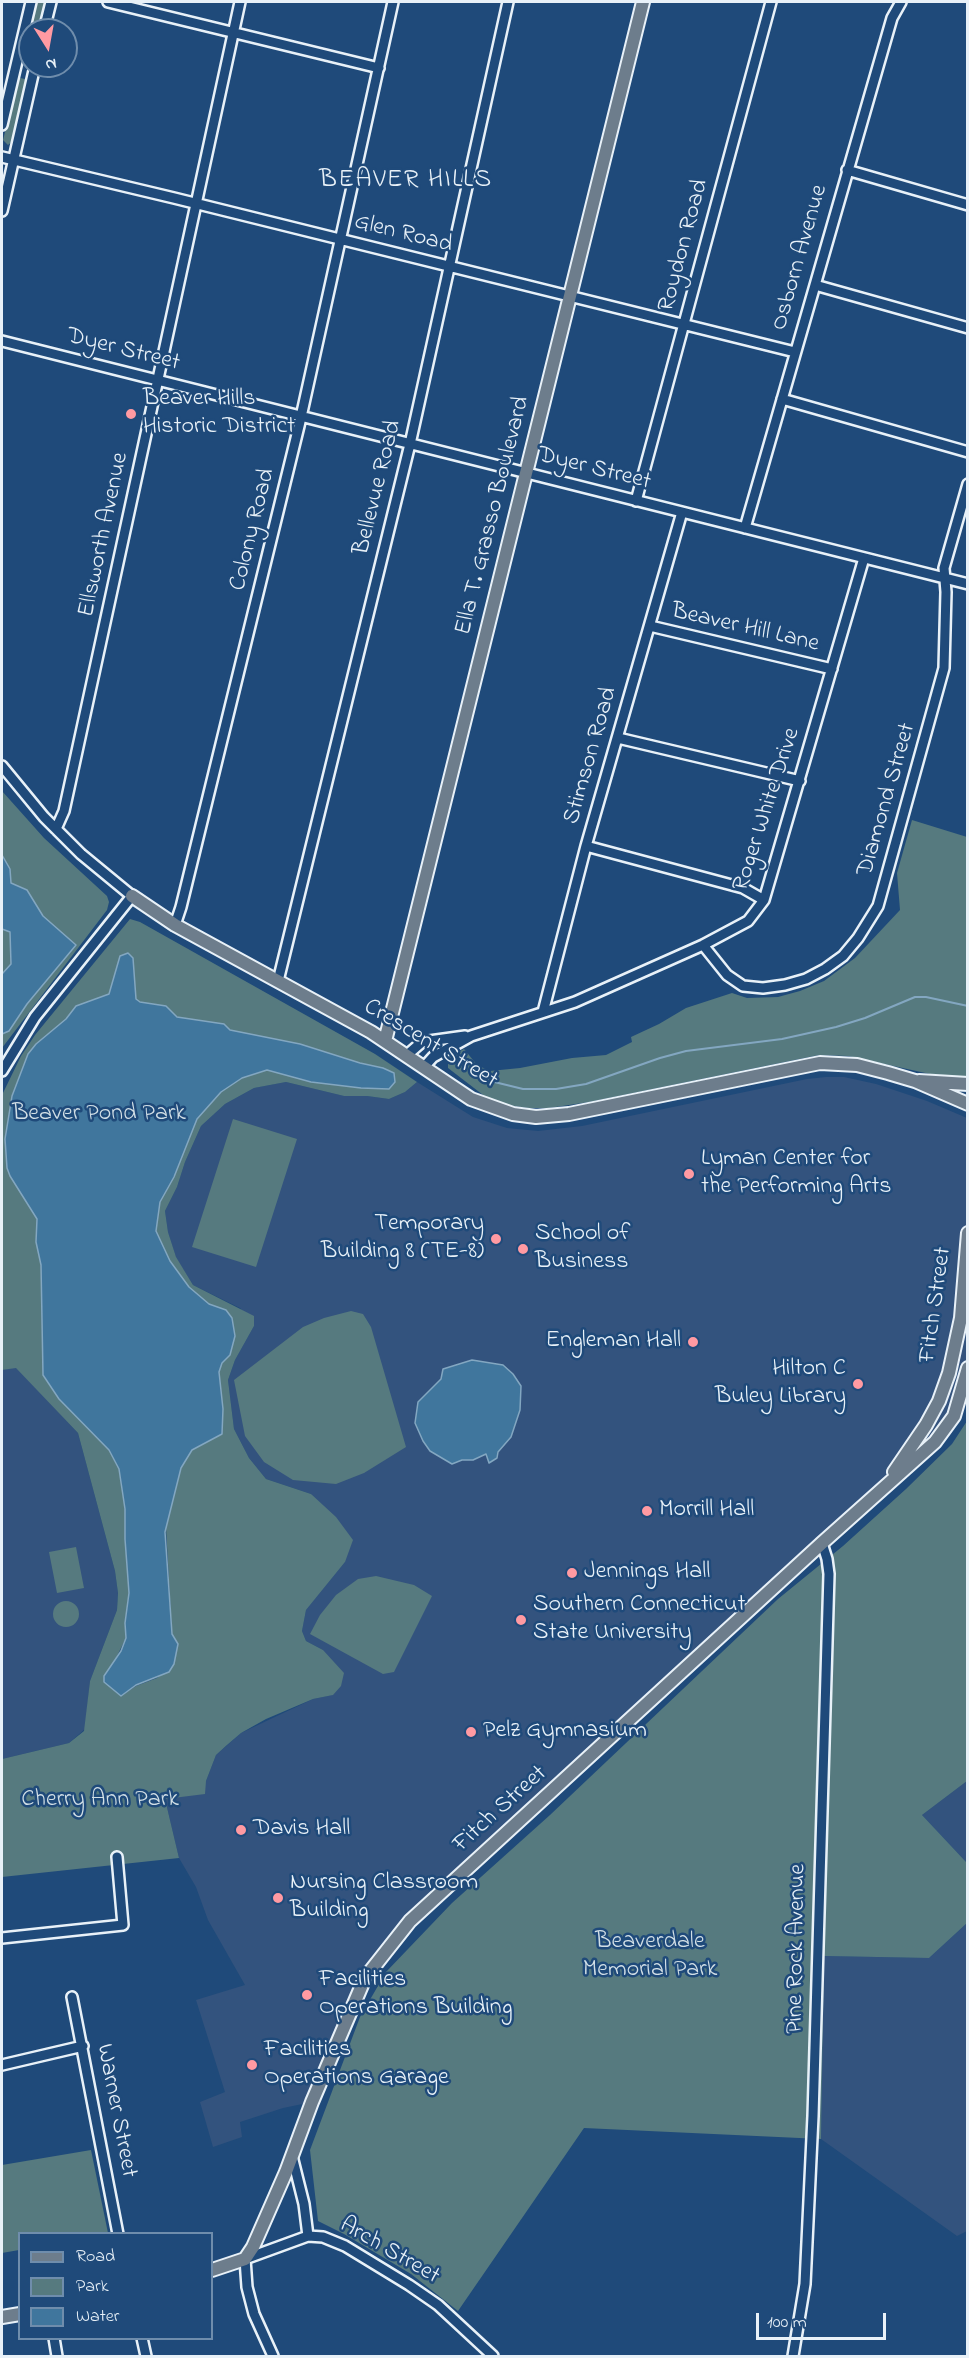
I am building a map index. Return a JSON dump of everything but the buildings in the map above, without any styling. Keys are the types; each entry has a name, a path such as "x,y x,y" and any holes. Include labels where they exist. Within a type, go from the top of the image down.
{"main road":[{"name":"Ella T. Grasso Boulevard","path":"385,1041 643,2"},
{"name":"Crescent Street","path":"132,896 175,925 385,1041 455,1090 483,1105 513,1114 536,1117 569,1114 820,1063 857,1065 915,1081 968,1104"},
{"name":"Crescent Street","path":"915,1081 968,1084"},
{"name":"Fitch Street","path":"868,1503 903,1461 939,1401 954,1353 965,1303 968,1233"},
{"name":"Fitch Street","path":"245,2259 258,2236 365,1978 410,1921 945,1431 960,1401 968,1368"},
{"name":"Arch Street","path":"213,2270 245,2259"},
{"path":"2,2318 18,2314"}],"street":[{"path":"2,125 31,2"},
{"path":"47,18 51,2"},
{"path":"108,2 379,68"},
{"name":"Ellsworth Avenue","path":"56,829 64,811 240,2"},
{"name":"Colony Road","path":"175,925 302,416 393,2"},
{"name":"Bellevue Road","path":"278,981 410,444 508,2"},
{"name":"Roydon Road","path":"636,501 771,2"},
{"name":"Osborn Avenue","path":"745,528 892,18 901,2"},
{"path":"2,211 32,78"},
{"name":"Glen Road","path":"2,157 198,203 450,268 569,295 795,352"},
{"path":"847,170 968,205"},
{"path":"814,285 968,328"},
{"name":"Dyer Street","path":"2,341 968,584"},
{"path":"782,399 968,452"},
{"name":"Diamond Street","path":"703,945 727,975 743,986 763,988 785,985 806,979 843,956 858,938 878,906 944,668 944,568 968,484"},
{"name":"Stimson Road","path":"543,1012 586,846 682,512"},
{"name":"Roger White Drive","path":"424,1067 433,1057 471,1036 575,1002 703,945 748,921 764,900 864,558"},
{"name":"Beaver Hill Lane","path":"650,626 832,669"},
{"path":"618,738 800,781"},
{"name":"Crescent Street","path":"2,766 20,790 56,829 113,883 132,896"},
{"path":"586,846 743,888 764,900"},
{"path":"2,1071 35,1017 132,896"},
{"name":"Roger White Drive","path":"407,1056 416,1046 429,1040 471,1036"},
{"name":"Pine Rock Avenue","path":"794,2356 805,2284 813,2116 828,1574 827,1559 822,1543"},
{"path":"2,1938 123,1925 117,1857"},
{"name":"Warner Street","path":"72,1997 118,2232"},
{"path":"2,2065 83,2046"},
{"path":"292,2156 304,2204 308,2236"},
{"name":"Arch Street","path":"245,2259 308,2236 323,2237 345,2246 438,2304 493,2356"},
{"path":"245,2259 247,2287 254,2314 273,2356"},
{"path":"54,2340 57,2356"},
{"path":"142,2340 146,2356"}],"shaded area":[{"name":"Southern Connecticut State University","path":"826,1077 844,1077 876,1084 927,1101 967,1118 967,1375 945,1431 410,1921 365,1978 312,2102 283,2108 240,2122 242,2137 213,2147 200,2102 225,2092 196,2000 245,1985 208,1920 196,1887 179,1858 165,1799 206,1781 216,1755 241,1733 313,1699 332,1695 323,1650 306,1641 302,1631 306,1610 345,1562 311,1494 266,1479 249,1458 234,1429 228,1380 235,1360 254,1326 240,1308 193,1285 176,1258 168,1232 165,1211 201,1126 225,1104 254,1088 286,1082 344,1096 389,1099 405,1092 417,1082 473,1117 507,1128 538,1131 582,1126"},
{"path":"16,1367 78,1433 115,1571 118,1593 117,1610 90,1681 85,1729 69,1743 2,1759 2,1370"},
{"path":"967,1781 967,1863 922,1815"},
{"path":"967,1923 967,2231 957,2236 821,2139 824,1956 929,1958"}],"green space":[{"path":"36,2 45,2 42,18 32,18"},
{"path":"20,78 25,79 27,84 13,141 8,145 3,140"},
{"name":"Beaver Pond Park","path":"2,791 44,838 107,896 109,902 107,910 2,1048"},
{"path":"912,820 967,837 967,1077 930,1074 848,1056 819,1055 589,1102 549,1108 528,1108 501,1104 487,1098 448,1068 448,1057 464,1049 477,1065 490,1071 606,1055 632,1042 631,1037 686,1008 732,993 747,998 778,997 824,981 855,958 900,910 897,873"},
{"name":"Beaver Pond Park","path":"130,919 140,922 375,1054 417,1082 405,1092 389,1099 344,1096 286,1082 254,1088 225,1104 201,1126 165,1211 168,1232 176,1257 193,1285 254,1316 254,1326 235,1360 228,1380 234,1429 249,1458 266,1479 311,1494 336,1517 353,1540 345,1562 306,1610 302,1631 306,1641 323,1650 344,1673 341,1686 333,1695 313,1699 266,1719 241,1733 216,1755 206,1781 205,1794 165,1799 179,1858 2,1877 2,1759 69,1743 84,1731 90,1681 117,1610 118,1593 115,1571 78,1433 16,1368 2,1370 2,1095 21,1056 35,1035","holes":["146,1350 166,1528 172,1634 178,1644 174,1664 157,1678 136,1686 121,1696 104,1682 126,1638 125,1623 129,1593 125,1509 119,1469 109,1450 59,1399 43,1375"]},
{"path":"233,1119 297,1139 256,1267 192,1247"},
{"path":"351,1311 363,1314 371,1327 406,1447 364,1473 336,1484 293,1480 264,1462 245,1436 234,1380 303,1327 324,1318"},
{"name":"Beaverdale Memorial Park","path":"967,1421 967,1781 922,1815 967,1863 967,1923 929,1958 824,1956 821,2139 584,2128 458,2311 411,2274 318,2221 310,2150 360,2017 386,1972 452,1903 550,1815 778,1599 843,1546 906,1489 952,1444"},
{"path":"76,1547 84,1588 57,1593 49,1552"},
{"path":"376,1576 414,1585 432,1596 394,1672 383,1674 310,1634 320,1615 336,1595 358,1579"},
{"path":"66,1601 75,1605 79,1614 75,1623 66,1627 57,1623 53,1614 57,1605"},
{"path":"91,2150 108,2232 18,2232 18,2250 2,2253 2,2165"}],"water":[{"path":"2,855 10,869 11,883 27,890 43,916 76,945 27,1004 9,1031 2,1034 2,974 11,964 10,932 2,929"},
{"path":"128,953 133,958 136,999 140,1002 166,1006 177,1017 224,1024 230,1030 300,1044 383,1068 394,1073 395,1082 389,1089 361,1088 311,1082 267,1070 242,1078 221,1092 197,1119 174,1177 160,1202 156,1231 170,1261 189,1287 209,1304 226,1310 232,1318 235,1336 230,1355 222,1363 219,1372 223,1409 222,1434 192,1450 181,1468 165,1532 172,1634 178,1644 174,1664 169,1672 136,1685 121,1696 104,1682 104,1676 121,1651 126,1638 125,1623 129,1593 125,1509 119,1469 109,1450 59,1399 43,1375 41,1265 36,1242 37,1219 10,1176 7,1168 5,1139 12,1096 28,1054 36,1044 66,1019 76,1006 109,994 120,956"},
{"path":"472,1360 503,1365 513,1374 521,1386 520,1410 511,1437 498,1452 497,1458 489,1463 486,1454 473,1460 462,1460 452,1464 430,1451 423,1441 415,1423 418,1402 441,1379 443,1369"}],"waterway":[{"path":"478,1078 523,1089 556,1089 586,1084 686,1051 782,1039 836,1027 865,1018 915,997 926,997 968,1006"}],"place":[{"name":"Beaver Hills Historic District","path":"131,414"},
{"name":"Lyman Center for the Performing Arts","path":"689,1174"},
{"name":"Temporary Building 8 (TE-8)","path":"496,1239"},
{"name":"School of Business","path":"523,1249"},
{"name":"Engleman Hall","path":"693,1342"},
{"name":"Hilton C Buley Library","path":"858,1384"},
{"name":"Morrill Hall","path":"647,1511"},
{"name":"Jennings Hall","path":"572,1573"},
{"name":"Southern Connecticut State University","path":"521,1620"},
{"name":"Pelz Gymnasium","path":"471,1732"},
{"name":"Davis Hall","path":"241,1830"},
{"name":"Nursing Classroom Building","path":"278,1898"},
{"name":"Facilities Operations Building","path":"307,1995"},
{"name":"Facilities Operations Garage","path":"252,2065"}],"district":[{"name":"BEAVER HILLS","path":"406,182"}],"park label":[{"name":"Cherry Ann Park","path":"100,1801"}]}
